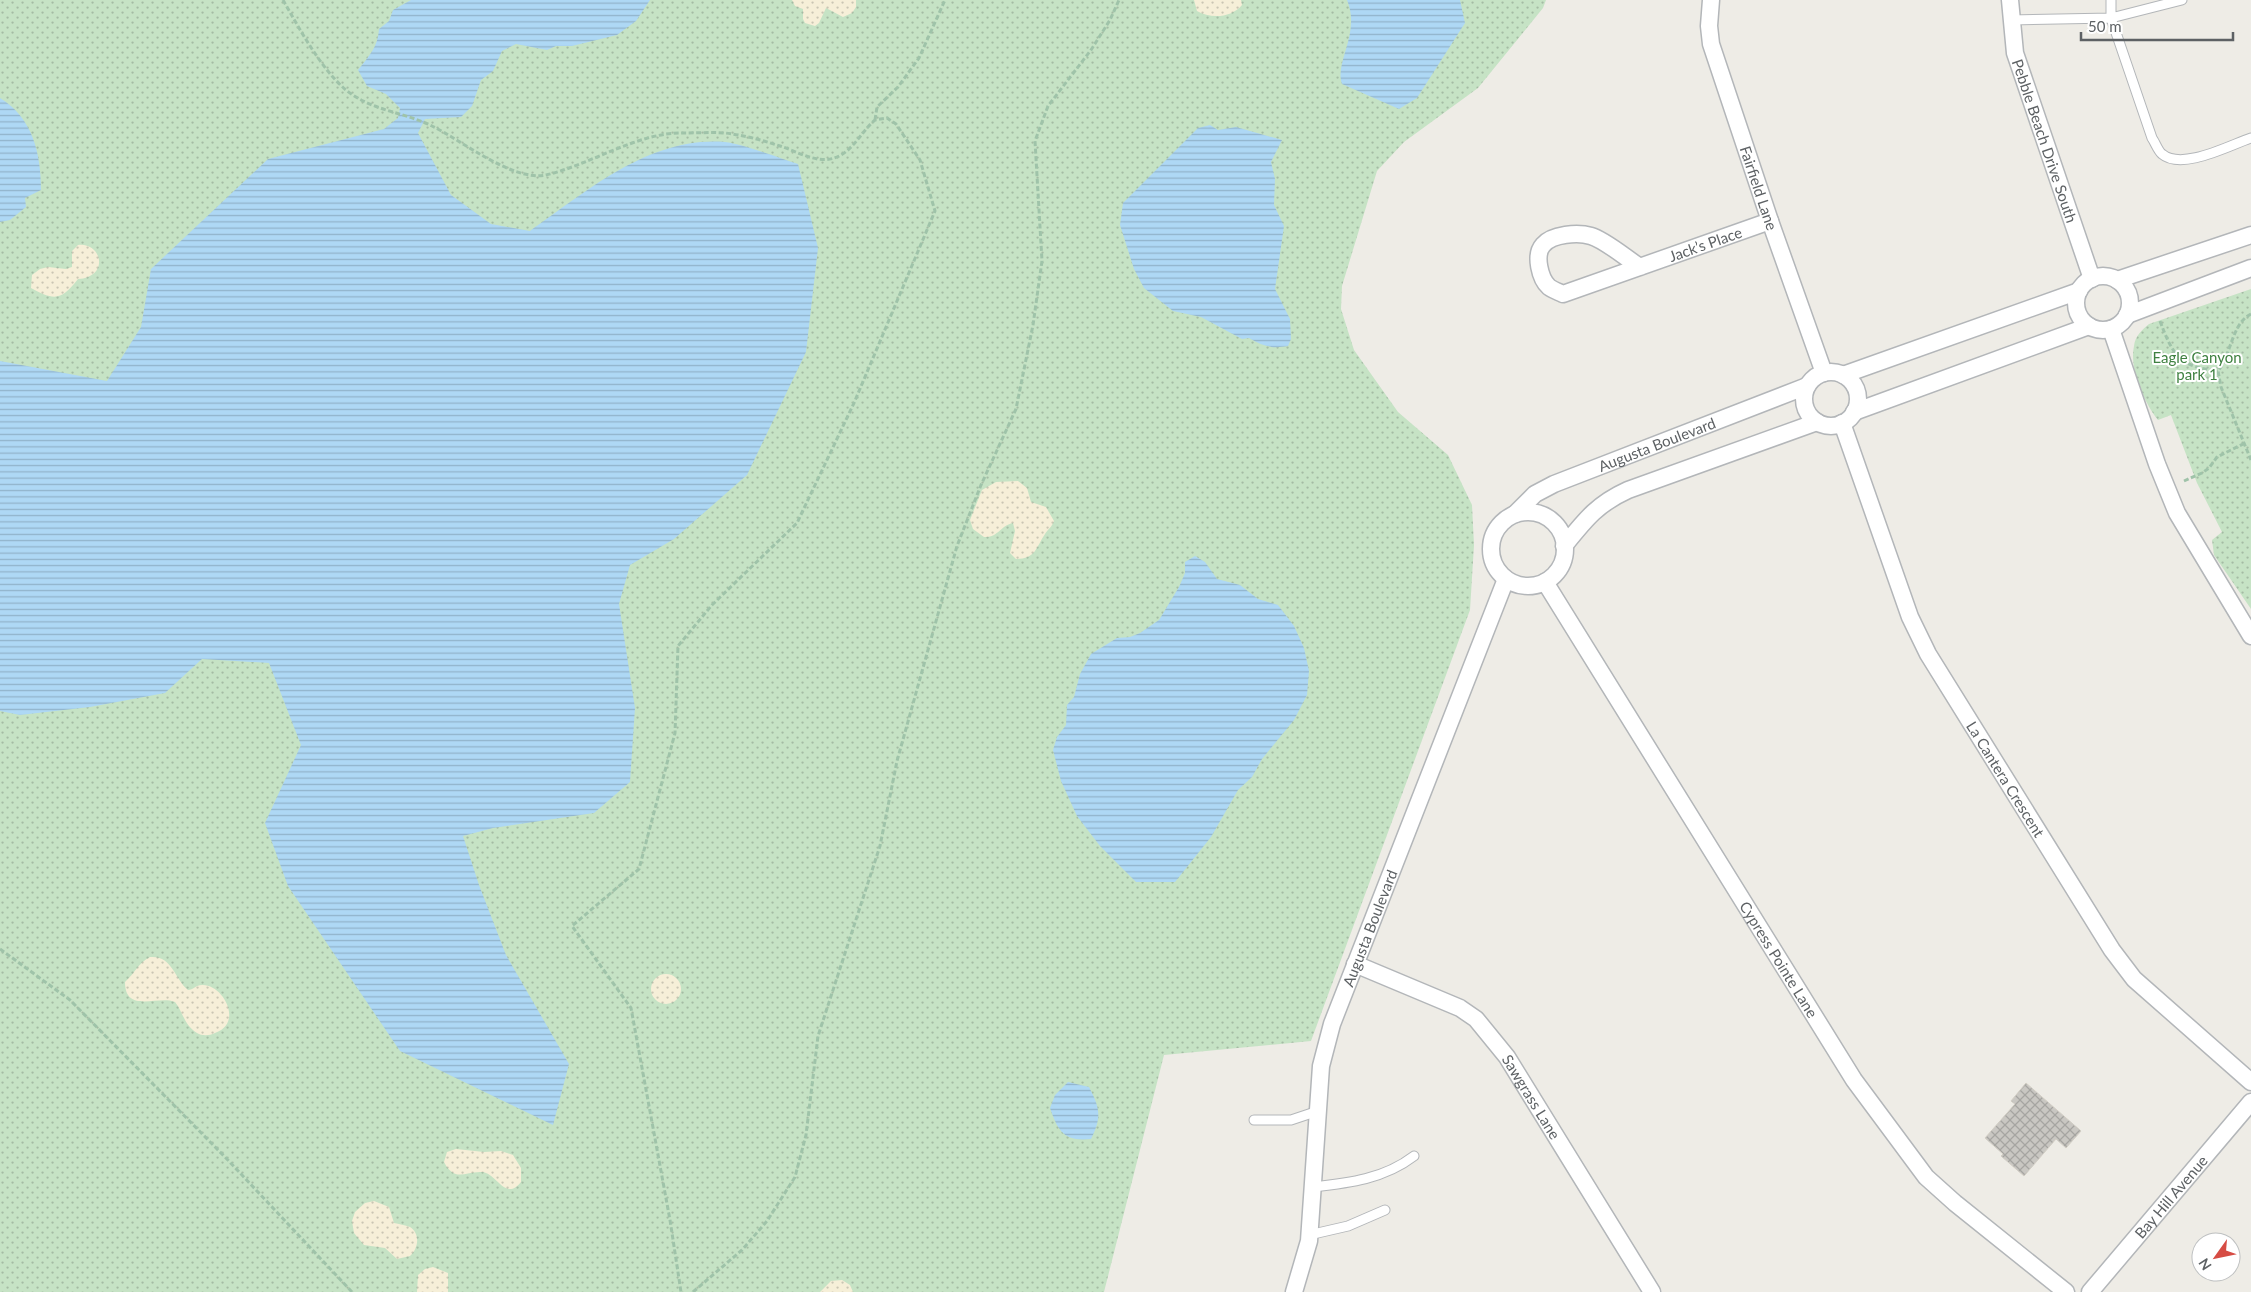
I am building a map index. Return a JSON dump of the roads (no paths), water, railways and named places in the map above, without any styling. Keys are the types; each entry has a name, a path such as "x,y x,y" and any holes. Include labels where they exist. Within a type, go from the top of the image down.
{"street":[{"name":"Fairfield Lane","path":"1711,0 1709,26 1711,44 1770,221 1824,373"},
{"name":"Pebble Beach Drive South","path":"2010,0 2015,53 2026,91 2092,278"},
{"name":"Jack’s Place","path":"1640,267 1591,236 1573,235 1556,238 1543,245 1538,256 1541,273 1550,287 1564,294 1770,221"},
{"path":"2117,280 2251,235"},
{"path":"2127,315 2251,268"},
{"path":"2104,276 2117,280 2123,285 2130,299 2127,315 2118,326 2103,330 2089,326 2083,321 2076,306 2078,291 2083,284 2092,278 2104,276"},
{"path":"1842,375 2078,291"},
{"path":"1848,418 1857,395 1850,380 1842,375 1824,373 1811,380 1807,386 1804,402 1811,418 1826,425 1848,418 2089,326"},
{"path":"2111,329 2176,513 2251,636"},
{"name":"Augusta Boulevard","path":"1515,514 1535,494 1554,484 1807,386"},
{"name":"La Cantera Crescent","path":"1848,418 1910,617 1928,654 2102,933 2134,979 2251,1082"},
{"path":"1564,546 1588,515 1607,499 1817,422"},
{"path":"1529,512 1548,519 1561,533 1564,546 1560,567 1545,582 1525,586 1506,579 1498,571 1491,549 1492,538 1505,519 1515,514 1529,512"},
{"name":"Augusta Boulevard","path":"1294,1292 1309,1235 1321,1066 1332,1024 1506,579"},
{"name":"Cypress Pointe Lane","path":"1545,582 1854,1080 1926,1177 1955,1204 2066,1292"},
{"name":"Sawgrass Lane","path":"1355,964 1452,1004 1476,1019 1507,1058 1652,1292"},
{"name":"Bay Hill Avenue","path":"2090,1292 2251,1102"}],"lane":[{"path":"2111,0 2111,18 2152,138 2162,154 2176,160 2193,160 2251,138"},
{"path":"2011,20 2111,18 2182,0"},
{"path":"1254,1120 1291,1120 1318,1111"},
{"path":"1313,1187 1367,1179 1401,1166 1414,1156"},
{"path":"1309,1235 1348,1226 1385,1210"}],"water":[{"path":"411,0 650,0 636,21 617,35 572,46 556,46 547,50 516,44 502,51 493,71 481,80 472,106 461,117 425,119 418,133 451,195 491,224 530,231 597,184 645,157 697,142 725,142 751,148 798,164 818,248 806,352 747,475 674,539 630,565 619,604 635,708 630,782 594,813 493,828 463,836 479,885 506,955 569,1064 553,1125 400,1051 288,886 265,823 301,745 269,663 202,659 165,693 90,707 20,715 0,711 0,361 107,381 141,327 151,269 268,159 384,129 398,118 400,108 386,94 367,86 358,70 372,51 377,41 379,29 389,21 393,10"},
{"path":"1347,0 1460,0 1465,23 1417,98 1399,109 1342,84 1341,66 1351,24"},
{"path":"0,98 20,116 33,138 39,163 41,190 25,198 26,207 10,220 0,222"},
{"path":"1210,125 1218,130 1236,127 1282,140 1271,162 1275,179 1274,205 1284,226 1275,289 1290,319 1291,339 1288,346 1272,347 1249,338 1242,339 1201,317 1173,311 1144,288 1134,269 1120,225 1123,203 1198,128"},
{"path":"1195,556 1205,562 1217,579 1240,585 1258,599 1278,605 1294,626 1304,648 1309,671 1307,695 1294,720 1262,759 1252,777 1238,790 1211,837 1175,882 1136,882 1100,846 1077,816 1061,781 1053,750 1057,737 1066,725 1067,705 1074,697 1080,674 1091,654 1117,638 1130,637 1140,633 1159,620 1179,587 1185,573 1185,562"},
{"path":"1068,1082 1089,1087 1096,1101 1098,1118 1091,1139 1068,1137 1059,1129 1053,1116 1050,1108 1055,1095"}],"park label":[{"name":"Eagle Canyon park 1","path":"2197,366"}]}
